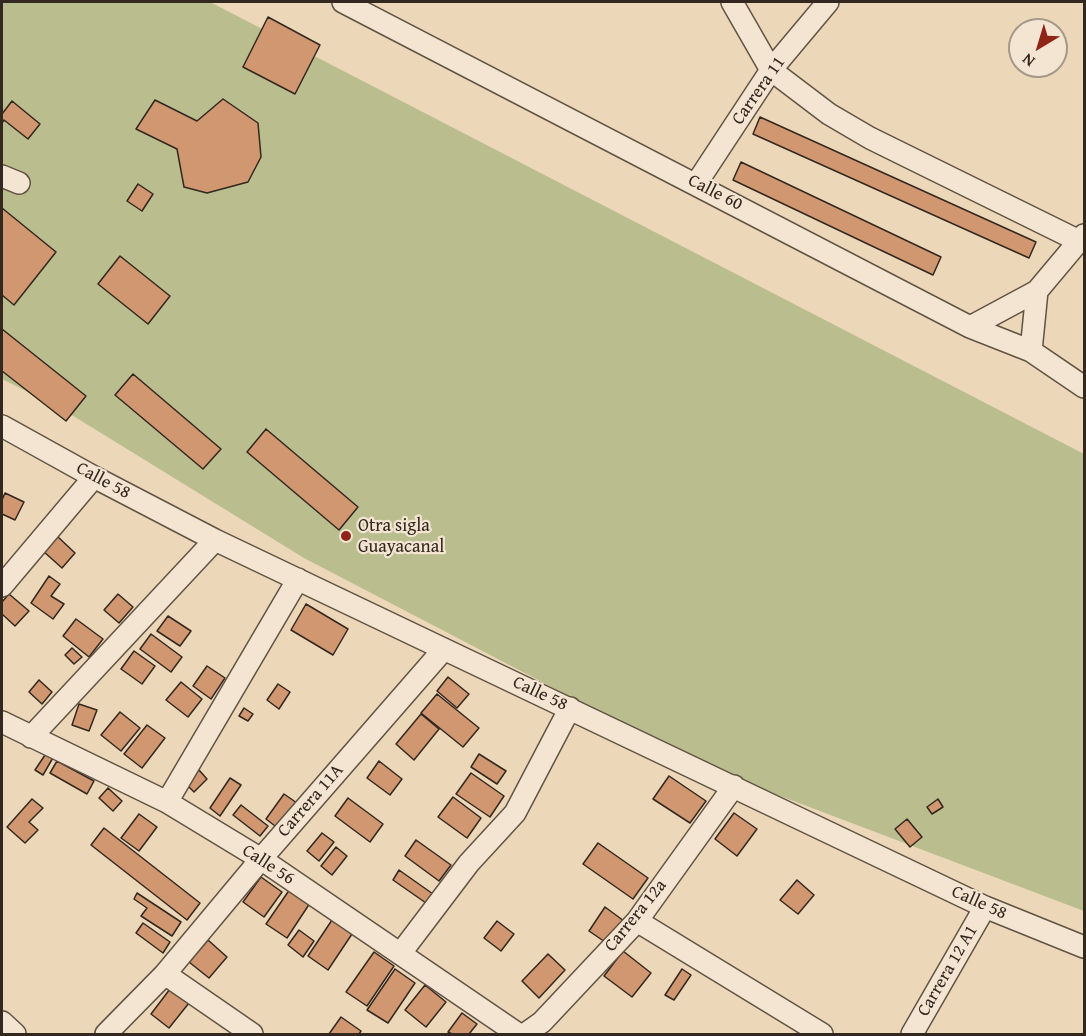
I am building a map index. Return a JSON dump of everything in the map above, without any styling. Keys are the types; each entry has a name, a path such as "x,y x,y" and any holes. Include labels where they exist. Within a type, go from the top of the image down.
{"street":[{"name":"Calle 60","path":"343,2 970,327 1031,351 1084,387"},
{"path":"732,2 771,70 829,114 870,138 1082,238 1037,291 970,327"},
{"name":"Carrera 11","path":"696,184 771,70 828,2"},
{"path":"1031,351 1037,291"},
{"name":"Calle 58","path":"2,426 215,540 985,906 1084,947"},
{"path":"2,586 94,477"},
{"path":"31,737 215,540"},
{"path":"168,802 298,579"},
{"name":"Carrera 11A","path":"106,1035 165,974 444,649"},
{"path":"400,954 469,863 515,813 570,708"},
{"name":"Calle 56","path":"2,722 168,802 261,860 518,1035"},
{"name":"Carrera 12a","path":"541,1030 637,921 734,786"},
{"name":"Carrera 12 A1","path":"912,1035 985,906"},
{"path":"637,921 822,1035"},
{"path":"165,974 252,1035"},
{"path":"2,1022 15,1035"}],"green space":[{"path":"2,2 210,2 1084,454 1084,911 709,769 304,558 62,409 2,379"}],"building":[{"path":"268,17 320,45 295,94 243,67"},
{"path":"223,99 258,123 261,157 248,182 207,193 184,187 177,149 136,129 155,100 197,121"},
{"path":"12,101 40,124 28,139 4,120 2,123 2,114"},
{"path":"760,117 1036,242 1029,258 753,134"},
{"path":"741,162 941,257 933,275 733,180"},
{"path":"138,184 153,194 142,211 127,201"},
{"path":"2,208 56,252 14,305 2,295"},
{"path":"120,256 170,296 148,324 98,284"},
{"path":"2,329 86,396 66,421 2,371"},
{"path":"133,374 221,449 203,469 115,395"},
{"path":"266,429 358,507 339,530 247,452"},
{"path":"5,493 24,502 15,520 2,514 2,500"},
{"path":"57,536 75,553 62,568 43,551"},
{"path":"49,576 60,584 51,596 64,604 53,619 31,603"},
{"path":"9,594 29,611 15,626 2,614 2,602"},
{"path":"118,594 133,607 119,623 104,610"},
{"path":"306,604 348,629 333,655 291,630"},
{"path":"168,616 191,631 180,646 157,631"},
{"path":"76,619 103,639 89,657 63,636"},
{"path":"151,634 182,657 171,672 140,649"},
{"path":"72,648 82,657 74,664 65,655"},
{"path":"134,651 155,666 142,684 121,669"},
{"path":"207,666 225,678 211,699 193,686"},
{"path":"448,677 469,694 457,708 437,691"},
{"path":"39,680 52,692 42,704 29,692"},
{"path":"181,682 202,699 188,717 166,700"},
{"path":"278,684 290,692 279,709 267,700"},
{"path":"437,694 479,728 463,747 421,713"},
{"path":"79,704 97,710 89,731 72,725"},
{"path":"244,708 253,714 248,721 239,716"},
{"path":"120,712 140,728 121,751 101,735"},
{"path":"421,714 439,729 414,760 396,744"},
{"path":"147,725 165,738 142,768 124,754"},
{"path":"47,752 54,756 43,775 35,770"},
{"path":"479,754 506,771 497,784 471,767"},
{"path":"57,761 94,781 87,794 50,773"},
{"path":"379,761 402,779 390,795 367,778"},
{"path":"199,770 207,779 194,792 186,784"},
{"path":"471,773 504,796 490,817 456,794"},
{"path":"669,776 706,801 690,823 653,799"},
{"path":"230,778 241,785 220,816 210,808"},
{"path":"108,788 122,801 113,811 99,798"},
{"path":"284,794 297,803 279,829 266,819"},
{"path":"453,797 481,818 467,838 438,817"},
{"path":"348,798 383,824 370,842 335,816"},
{"path":"32,799 43,808 29,822 38,830 25,843 7,827"},
{"path":"938,799 943,807 932,814 927,807"},
{"path":"241,805 268,826 260,836 233,815"},
{"path":"734,813 757,829 737,856 715,839"},
{"path":"139,814 157,827 139,851 121,838"},
{"path":"907,819 922,837 910,847 895,829"},
{"path":"104,828 200,903 187,920 91,845"},
{"path":"322,833 334,842 319,861 307,851"},
{"path":"416,840 451,865 439,881 405,856"},
{"path":"598,843 648,878 633,899 583,864"},
{"path":"336,847 347,856 332,875 321,866"},
{"path":"399,870 433,894 426,903 393,880"},
{"path":"261,877 282,892 264,917 243,902"},
{"path":"797,880 814,895 798,914 780,900"},
{"path":"290,889 310,903 287,938 266,924"},
{"path":"137,893 181,922 172,936 141,916 147,908 134,899"},
{"path":"605,907 624,921 608,944 589,931"},
{"path":"332,920 352,934 328,970 308,956"},
{"path":"497,921 514,934 501,951 484,938"},
{"path":"143,923 170,942 163,953 136,933"},
{"path":"299,930 314,941 303,957 288,945"},
{"path":"208,940 227,957 209,978 189,962"},
{"path":"623,951 651,973 632,997 604,976"},
{"path":"374,952 394,966 367,1006 346,992"},
{"path":"548,954 565,970 539,998 522,981"},
{"path":"395,969 415,983 388,1023 367,1010"},
{"path":"682,969 691,975 674,1000 665,995"},
{"path":"425,985 446,1002 426,1027 405,1010"},
{"path":"170,989 189,1003 169,1028 151,1014"},
{"path":"462,1013 477,1024 469,1034 448,1032"},
{"path":"341,1017 361,1031 359,1034 329,1034"}],"place":[{"name":"Otra sigla Guayacanal","path":"346,536"}]}
